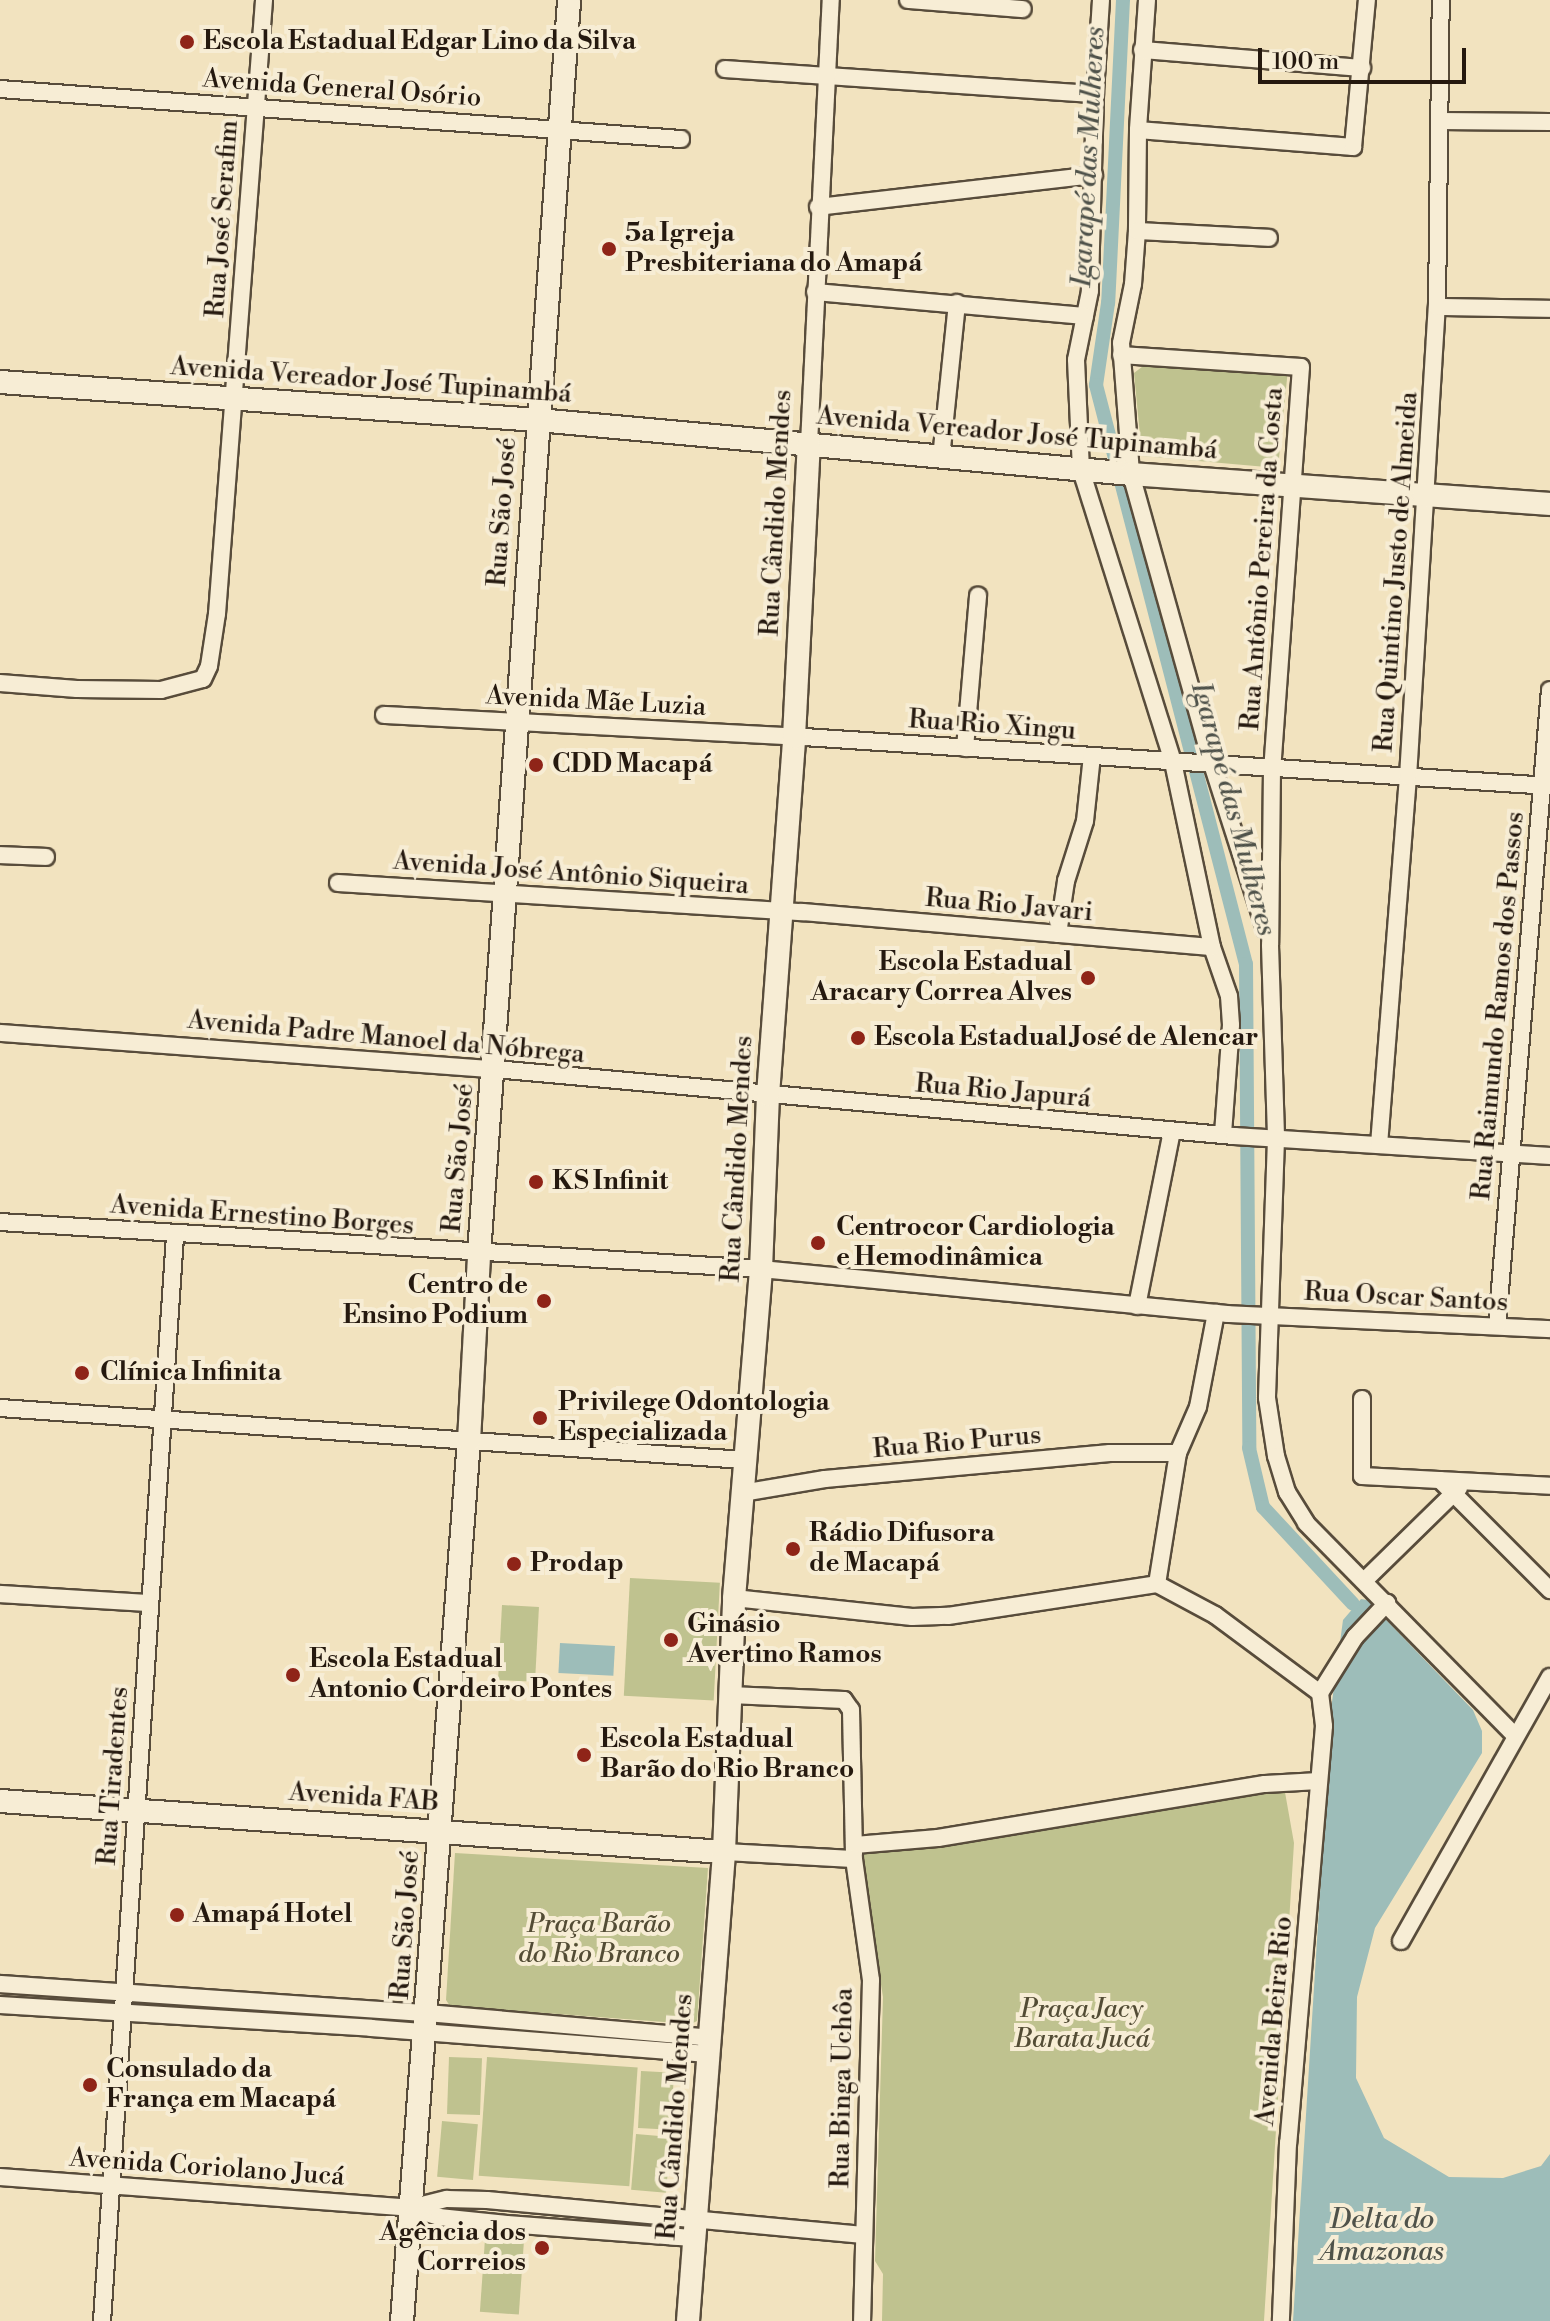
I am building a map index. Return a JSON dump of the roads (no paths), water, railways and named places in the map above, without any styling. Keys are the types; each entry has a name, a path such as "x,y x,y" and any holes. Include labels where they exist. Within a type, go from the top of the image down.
{"street":[{"name":"Rua José Serafim","path":"0,683 135,691 161,690 203,679 214,642 264,0"},
{"name":"Rua São José","path":"402,2321 441,1831 479,1254 495,1069 516,721 569,0"},
{"name":"Rua Cândido Mendes","path":"688,2321 724,1852 734,1598 761,1269 768,1095 792,912 818,207 831,0"},
{"path":"908,0 1023,9"},
{"path":"1101,0 1095,94 1090,291 1076,360 1087,470 1174,762 1212,947 1223,973 1231,1025 1228,1136"},
{"path":"1147,0 1138,130 1137,231 1121,355 1127,474 1205,764 1270,945"},
{"path":"1138,130 1353,147 1367,0"},
{"name":"Rua Quintino Justo de Almeida","path":"1379,1145 1408,777 1437,307 1441,0"},
{"path":"1142,50 1362,68"},
{"path":"725,69 1095,94"},
{"name":"Avenida General Osório","path":"0,89 681,139"},
{"path":"1440,121 1550,122"},
{"path":"818,207 1094,175"},
{"path":"1137,231 1269,238"},
{"path":"815,292 1085,316"},
{"path":"941,458 957,303"},
{"path":"1437,307 1550,309"},
{"name":"Rua Antônio Pereira da Costa","path":"1121,355 1301,367 1272,768 1270,945 1273,1139 1266,1316 1267,1398 1276,1456 1287,1492 1306,1523 1364,1581 1381,1608 1515,1736"},
{"name":"Avenida Vereador José Tupinambá","path":"0,382 538,420 1127,474 1550,504"},
{"path":"965,748 978,596"},
{"name":"Rua Raimundo Ramos dos Passos","path":"1497,1326 1546,786 1550,690"},
{"name":"Avenida Mãe Luzia","path":"384,715 799,737"},
{"name":"Rua Rio Xingu","path":"799,737 1174,762"},
{"path":"1058,934 1066,881 1085,821 1092,756"},
{"path":"1174,762 1546,786"},
{"path":"0,855 46,857"},
{"name":"Avenida José Antônio Siqueira","path":"338,883 792,912"},
{"name":"Rua Rio Javari","path":"792,912 1212,947"},
{"name":"Avenida Padre Manoel da Nóbrega","path":"0,1033 495,1069 768,1095"},
{"name":"Rua Rio Japurá","path":"768,1095 1273,1139"},
{"path":"1137,1306 1172,1131"},
{"path":"1273,1139 1550,1156"},
{"name":"Avenida Ernestino Borges","path":"0,1222 479,1254 761,1269"},
{"name":"Rua Tiradentes","path":"102,2321 175,1235"},
{"path":"761,1269 1222,1314 1198,1407 1178,1453 1157,1584"},
{"name":"Rua Oscar Santos","path":"1222,1314 1550,1329"},
{"path":"1362,1399 1362,1476 1550,1486"},
{"path":"0,1408 744,1460"},
{"name":"Rua Rio Purus","path":"742,1493 825,1479 1110,1453 1178,1453"},
{"path":"1440,1480 1550,1590"},
{"path":"1364,1581 1466,1482"},
{"path":"734,1598 875,1614 936,1616 1157,1584 1215,1615 1320,1693 1355,1637 1381,1608"},
{"path":"0,1594 148,1603"},
{"path":"1401,1941 1550,1677"},
{"name":"Avenida Beira Rio","path":"1281,2321 1288,2143 1324,1726 1320,1693"},
{"name":"Rua Binga Uchôa","path":"730,1695 844,1700 851,1710 854,1852 871,1980 862,2321"},
{"path":"724,1852 854,1852 1265,1784 1319,1781"},
{"name":"Avenida FAB","path":"0,1801 724,1852"},
{"path":"0,1984 709,2046"},
{"path":"0,2005 122,2014 426,2023"},
{"name":"Avenida Coriolano Jucá","path":"0,2177 410,2208 437,2200 487,2200 695,2228 863,2235"}],"water":[{"name":"Delta do Amazonas","path":"1361,1599 1367,1600 1473,1710 1482,1731 1482,1753 1375,1928 1357,1997 1356,2078 1384,2138 1449,2177 1503,2178 1541,2166 1550,2154 1550,2321 1293,2321 1332,1702 1343,1620"},
{"path":"560,1643 615,1646 613,1676 558,1673"}],"waterway":[{"name":"Igarapé das Mulheres","path":"1123,0 1108,303 1096,385 1246,964 1249,1448 1263,1507 1353,1604"}],"place":[{"name":"Escola Estadual Edgar Lino da Silva","path":"187,42"},
{"name":"5a Igreja Presbiteriana do Amapá","path":"609,249"},
{"name":"CDD Macapá","path":"536,765"},
{"name":"Escola Estadual Aracary Correa Alves","path":"1088,978"},
{"name":"Escola Estadual José de Alencar","path":"858,1038"},
{"name":"KS Infinit","path":"536,1182"},
{"name":"Centrocor Cardiologia e Hemodinâmica","path":"818,1243"},
{"name":"Centro de Ensino Podium","path":"544,1301"},
{"name":"Clínica Infinita","path":"82,1373"},
{"name":"Privilege Odontologia Especializada","path":"540,1418"},
{"name":"Rádio Difusora de Macapá","path":"793,1549"},
{"name":"Prodap","path":"514,1564"},
{"name":"Ginásio Avertino Ramos","path":"671,1640"},
{"name":"Escola Estadual Antonio Cordeiro Pontes","path":"293,1675"},
{"name":"Escola Estadual Barão do Rio Branco","path":"584,1755"},
{"name":"Amapá Hotel","path":"177,1915"},
{"name":"Consulado da França em Macapá","path":"90,2085"},
{"name":"Agência dos Correios","path":"542,2248"}],"park label":[{"name":"Praça Barão do Rio Branco","path":"599,1940"},
{"name":"Praça Jacy Barata Jucá","path":"1082,2025"}]}
